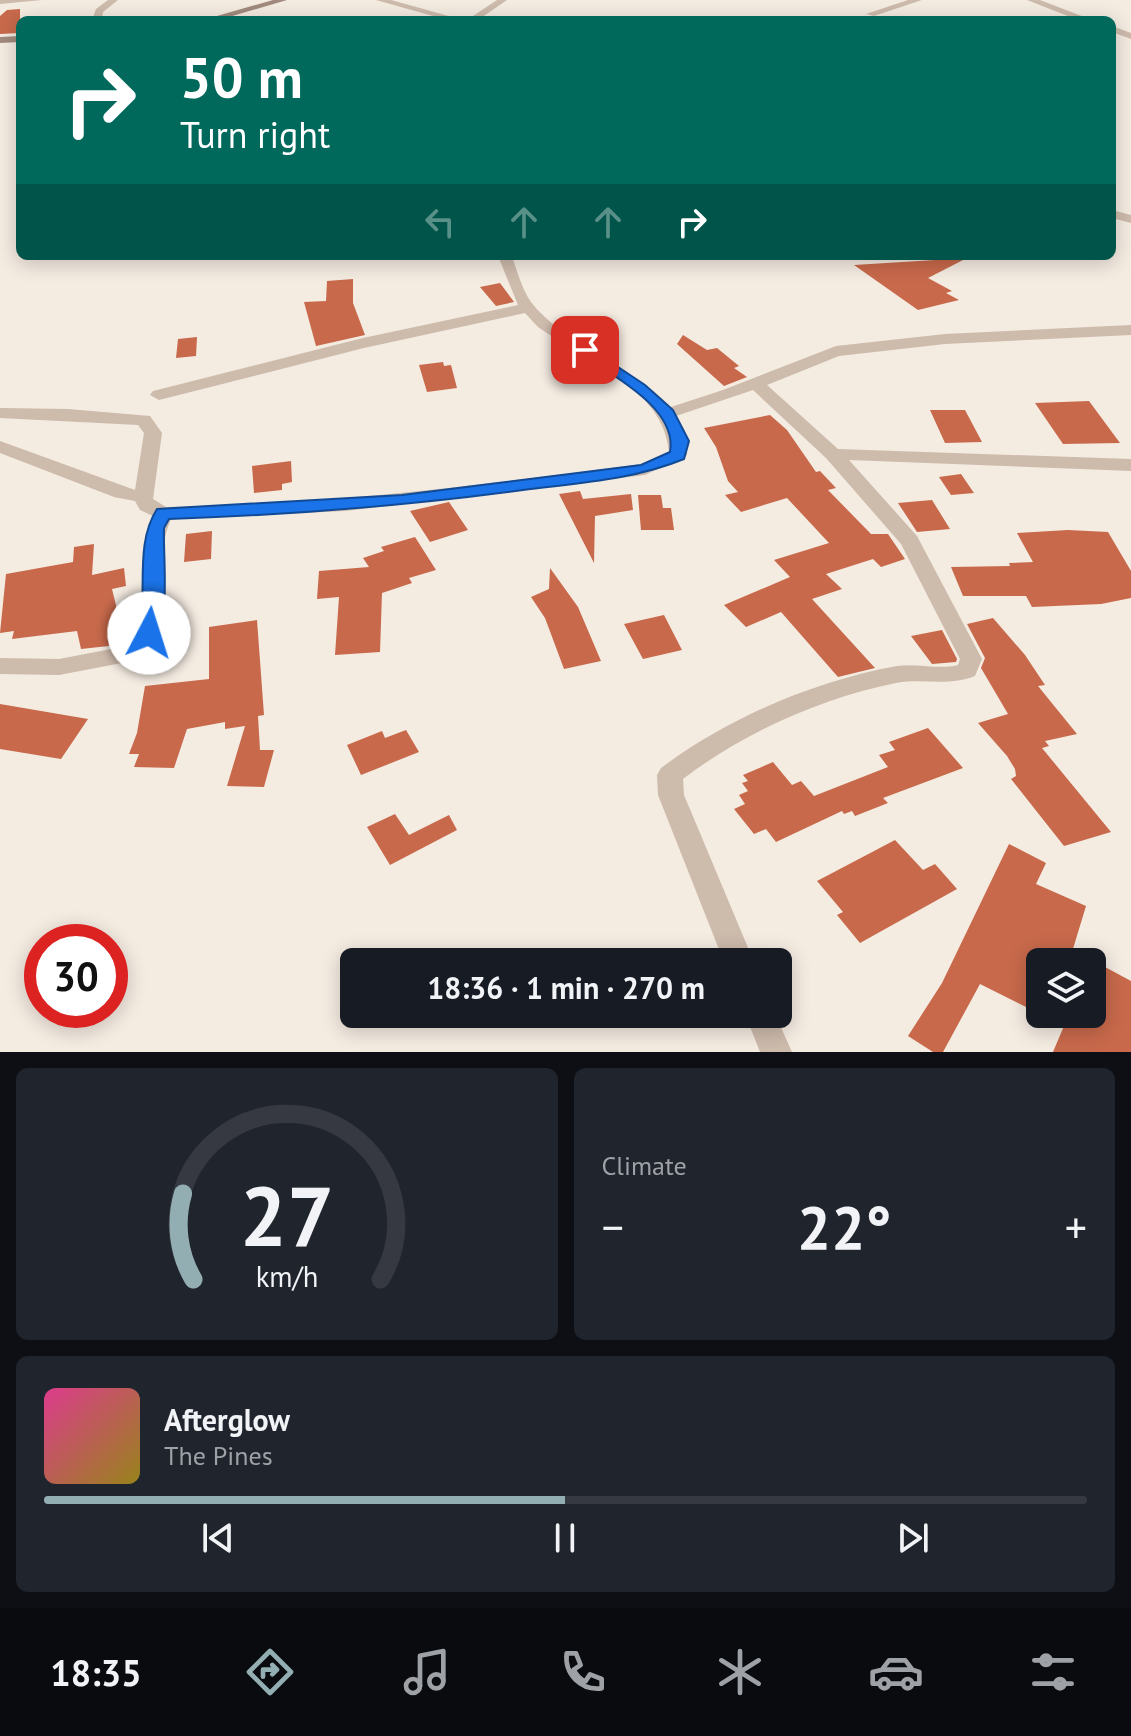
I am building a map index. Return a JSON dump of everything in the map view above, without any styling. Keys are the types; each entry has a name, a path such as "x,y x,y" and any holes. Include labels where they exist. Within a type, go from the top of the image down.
{"street":[{"path":"0,10 4,1 38,0"},
{"path":"98,16 99,11 114,0"},
{"path":"380,0 442,16"},
{"path":"478,16 503,0"},
{"path":"871,14 918,0"},
{"path":"1033,0 1076,16"},
{"path":"226,16 277,1"},
{"path":"0,413 144,420 153,433 143,497 147,506 164,513 286,510 402,501 645,469 678,455 681,441 668,413 640,388 528,308 507,260"},
{"path":"159,395 363,343 528,308"},
{"path":"668,413 756,384 808,360 878,344 1131,330"},
{"path":"733,948 671,795 670,775 688,760 731,736 830,695 901,674 951,677 967,670 971,659 910,541 833,454 756,384"},
{"path":"0,447 121,493 143,497"},
{"path":"833,454 1131,465"},
{"path":"0,666 59,667 140,652 153,615 154,528 164,513"},
{"path":"766,1028 776,1052"}],"building":[{"path":"20,9 20,16 16,16 16,33 0,34 0,16 7,10"},
{"path":"963,260 928,278 952,291 946,293 959,300 918,310 854,265"},
{"path":"353,279 353,303 365,335 316,346 304,302 326,301 327,281"},
{"path":"500,283 514,302 496,306 480,287"},
{"path":"683,335 707,350 717,348 739,366 734,368 747,377 724,386 677,344"},
{"path":"197,337 196,356 176,358 178,339"},
{"path":"443,362 444,366 451,365 457,388 427,392 419,365"},
{"path":"1089,401 1120,443 1063,444 1035,403"},
{"path":"930,410 965,410 982,442 945,443"},
{"path":"770,415 787,430 816,472 820,471 836,488 828,490 871,534 888,534 905,559 881,567 873,559 826,574 842,589 812,599 875,668 838,677 781,612 746,627 724,605 790,577 774,560 829,543 787,498 741,512 725,495 738,492 728,481 716,447 704,428"},
{"path":"291,461 292,482 282,484 282,490 254,493 252,466"},
{"path":"961,474 974,493 951,495 939,477"},
{"path":"580,491 583,499 631,494 633,510 595,516 594,563 559,494"},
{"path":"638,495 661,495 663,508 671,508 674,530 641,530"},
{"path":"932,500 950,529 917,532 898,503"},
{"path":"449,502 468,530 430,542 410,511"},
{"path":"1068,530 1108,532 1131,571 1131,598 1101,604 1032,607 1026,596 963,596 951,567 1010,566 1009,563 1033,562 1017,533"},
{"path":"212,531 211,559 184,562 186,534"},
{"path":"415,537 436,570 409,578 412,583 382,593 380,652 335,655 339,597 317,599 319,571 369,567 363,558 384,551 381,547"},
{"path":"94,544 92,575 124,568 126,586 112,589 124,638 116,640 118,645 81,649 77,631 12,639 14,631 0,633 6,574 73,562 74,547"},
{"path":"550,568 578,607 601,661 564,669 545,618 531,597 549,589"},
{"path":"664,615 682,650 643,659 624,624"},
{"path":"993,618 1025,655 1045,685 1038,686 1077,734 1045,741 1049,746 1042,748 1111,832 1064,846 1011,779 1016,776 1015,769 978,723 1008,714 981,668 985,658 967,624"},
{"path":"257,620 264,715 258,716 260,750 274,750 264,787 227,786 245,726 225,729 225,722 187,729 174,768 134,767 139,754 129,754 137,733 145,686 209,679 209,627"},
{"path":"942,630 957,659 956,662 932,664 911,636"},
{"path":"0,704 88,719 61,759 0,749"},
{"path":"928,728 963,768 883,798 888,803 855,816 852,811 844,814 842,811 776,842 766,829 754,834 734,809 745,804 739,795 748,791 742,783 748,781 743,775 773,762 792,785 801,781 814,796 888,767 879,755 895,750 889,742"},
{"path":"406,730 419,752 361,775 347,745 382,731 385,738"},
{"path":"395,814 409,835 449,815 457,830 390,865 367,827"},
{"path":"895,840 923,870 935,864 957,889 860,943 837,915 843,912 817,881"},
{"path":"1009,844 1046,863 1036,884 1086,906 1073,948 1026,948 1026,1007 980,984 943,1052 933,1052 908,1036 942,983"},
{"path":"1106,968 1131,981 1131,1052 1053,1052 1063,1028 1106,1028"}],"route":[{"path":"149,633 153,615 154,528 164,513 286,510 402,501 645,469 678,455 681,441 668,413 640,388 585,350"}]}
